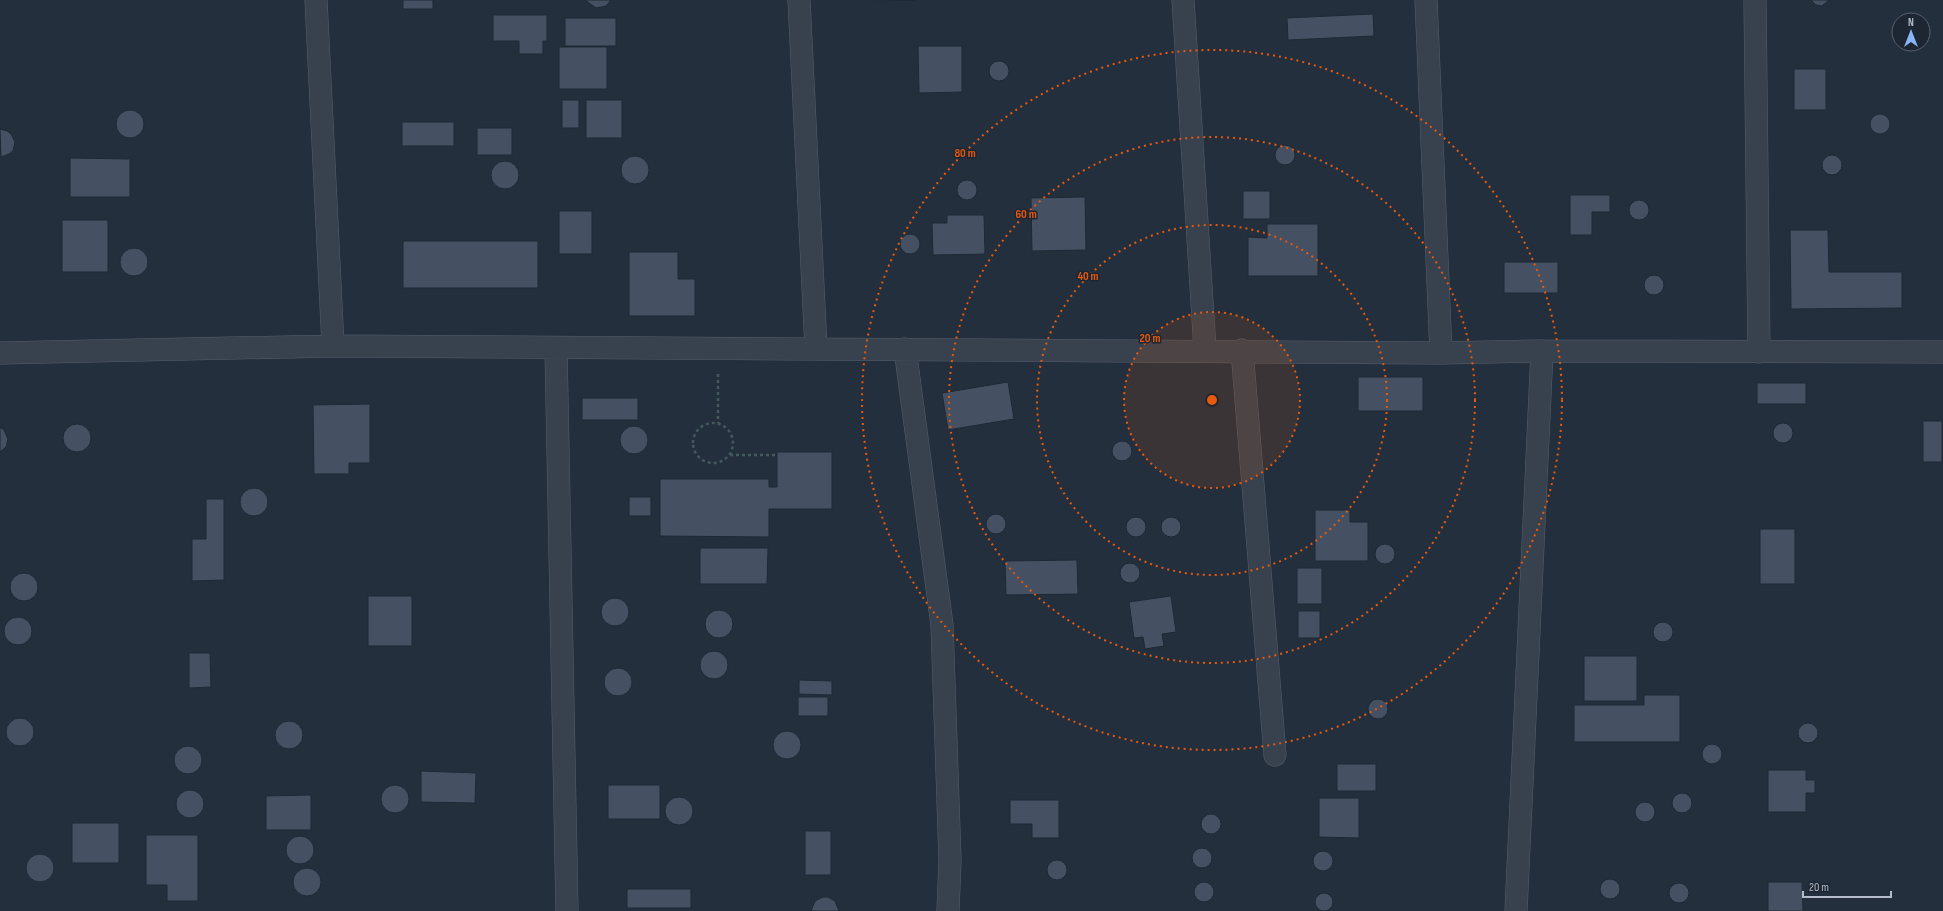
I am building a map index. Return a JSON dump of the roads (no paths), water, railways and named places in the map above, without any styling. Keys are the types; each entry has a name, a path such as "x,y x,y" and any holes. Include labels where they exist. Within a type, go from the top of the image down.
{"street":[{"path":"316,0 333,346"},
{"path":"799,0 816,348"},
{"path":"1183,0 1205,350"},
{"path":"1426,0 1440,353"},
{"path":"1755,0 1759,352"},
{"path":"0,353 333,346 717,349 1242,350 1440,353 1542,351 1943,352"},
{"path":"556,348 567,911"},
{"path":"905,349 942,625 950,860 948,911"},
{"path":"1242,350 1275,755"},
{"path":"1516,911 1542,351"}]}
